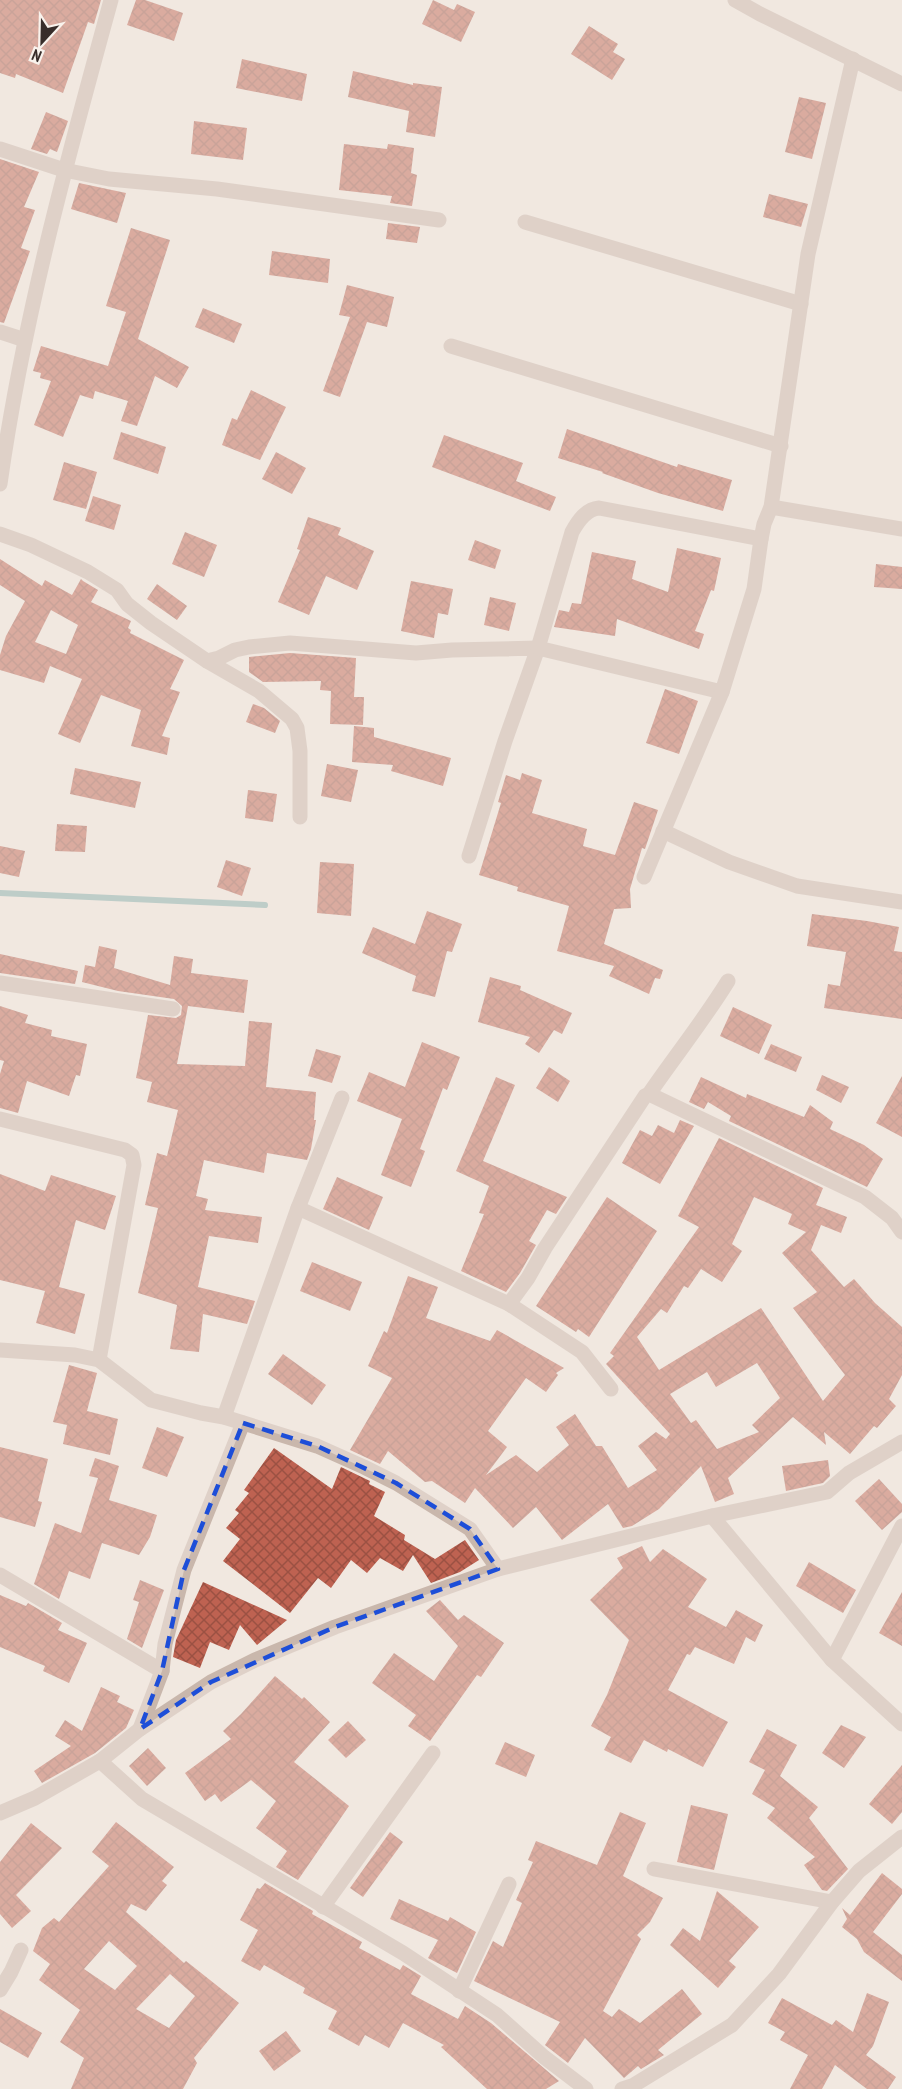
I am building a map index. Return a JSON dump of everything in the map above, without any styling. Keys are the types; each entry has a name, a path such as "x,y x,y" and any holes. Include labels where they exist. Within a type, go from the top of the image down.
{"street":[{"path":"0,484 26,340 64,170 111,0"},
{"path":"735,0 853,58 900,78"},
{"path":"644,877 722,692 754,589 761,539 771,507 781,446 808,254 853,58"},
{"path":"0,149 64,170 109,179 217,189 439,220"},
{"path":"525,222 801,304"},
{"path":"0,332 26,340"},
{"path":"451,346 781,446"},
{"path":"771,507 902,529"},
{"path":"469,856 505,741 538,648 572,532 578,522 593,508 599,508 761,539"},
{"path":"0,534 88,572 117,590 135,610 207,661 259,691 292,719 297,728 300,751 300,817"},
{"path":"207,661 235,650 290,643 416,653 538,648 722,692"},
{"path":"663,831 729,862 797,886 902,902"},
{"path":"509,1304 639,1105 711,1008 728,981"},
{"path":"0,983 173,1009"},
{"path":"649,1094 865,1197 892,1218 902,1232"},
{"path":"224,1417 298,1208 342,1098"},
{"path":"0,1119 125,1150 132,1155 134,1165 99,1360"},
{"path":"298,1208 509,1304 582,1352 611,1389"},
{"path":"0,1350 75,1355 99,1360 151,1400 224,1417 317,1446 396,1483 470,1529 498,1569"},
{"path":"140,1729 162,1671 165,1644 184,1569 243,1423"},
{"path":"0,1813 35,1798 100,1761 140,1729 210,1682 255,1660 334,1627 498,1569 712,1516 827,1492 849,1473 902,1442"},
{"path":"712,1516 831,1660 902,1724"},
{"path":"831,1660 902,1526"},
{"path":"0,1575 162,1671"},
{"path":"323,1907 434,1753"},
{"path":"100,1761 142,1799 403,1953 498,2015 544,2057 586,2089"},
{"path":"632,2088 732,2025 779,1974 832,1902 859,1871 902,1837"},
{"path":"654,1869 832,1902"},
{"path":"459,1991 509,1884"},
{"path":"0,1990 21,1950"}],"highlighted area":[{"path":"243,1423 317,1446 396,1483 470,1529 498,1569 335,1627 211,1682 140,1729 162,1671 184,1570"}],"building":[{"path":"0,0 101,0 94,24 88,22 63,93 16,74 15,78 0,73"},
{"path":"136,0 145,0 183,13 174,41 127,25"},
{"path":"433,0 454,10 457,4 475,12 461,42 422,24"},
{"path":"589,26 618,44 613,52 625,59 612,80 571,54"},
{"path":"242,59 307,74 302,101 236,88"},
{"path":"353,71 413,85 413,83 442,87 435,137 406,132 409,111 348,97"},
{"path":"799,97 826,103 812,159 785,152"},
{"path":"46,112 68,121 57,152 50,149 47,154 31,149"},
{"path":"194,121 247,128 243,160 191,154"},
{"path":"344,144 387,149 388,144 414,148 411,173 417,175 412,206 390,203 392,196 339,190"},
{"path":"0,159 39,172 24,207 35,210 21,248 30,251 4,323 0,322"},
{"path":"79,183 126,193 117,223 71,209"},
{"path":"769,194 808,204 801,227 763,217"},
{"path":"388,223 420,227 417,243 386,239"},
{"path":"131,228 170,240 138,339 189,367 177,388 155,376 137,426 121,421 128,401 95,391 93,399 80,395 63,437 34,425 51,381 40,378 41,373 33,371 41,346 108,366 126,312 106,306"},
{"path":"272,251 330,259 328,283 269,275"},
{"path":"347,285 394,297 387,327 367,322 340,397 323,391 350,317 339,315"},
{"path":"203,308 242,324 234,343 195,327"},
{"path":"251,390 286,407 260,460 222,445 232,418 237,420"},
{"path":"567,429 677,467 678,464 732,480 723,511 658,493 558,458"},
{"path":"121,432 166,447 158,474 113,459"},
{"path":"444,435 523,463 516,481 556,497 550,511 432,467"},
{"path":"276,452 306,468 292,494 262,479"},
{"path":"64,462 97,472 86,509 53,500"},
{"path":"93,496 121,505 114,530 85,521"},
{"path":"308,517 341,528 338,535 374,551 357,590 326,576 309,615 278,602 300,550 297,549"},
{"path":"185,532 217,545 204,577 172,564"},
{"path":"475,540 501,550 495,569 468,560"},
{"path":"677,548 721,558 714,591 711,590 695,631 704,634 699,649 617,619 615,636 554,627 559,610 569,612 572,603 581,604 592,552 636,561 632,579 668,592"},
{"path":"0,559 42,586 45,580 72,595 81,579 98,590 91,602 131,621 128,628 131,630 130,633 184,660 170,689 180,692 162,736 170,738 167,755 131,746 141,710 101,695 80,743 58,734 82,679 50,666 44,683 0,670 0,655 6,636 25,601 0,585","holes":["51,610 78,625 66,654 35,642"]},
{"path":"876,564 902,567 902,589 874,587"},
{"path":"411,581 453,589 448,615 438,613 434,638 401,631"},
{"path":"157,584 187,606 177,620 147,599"},
{"path":"490,597 516,603 509,631 484,625"},
{"path":"290,653 356,658 354,697 364,697 363,725 330,724 331,691 320,690 321,681 263,682 249,672 249,657"},
{"path":"665,689 698,701 679,754 646,743"},
{"path":"253,704 264,708 280,721 275,733 246,722"},
{"path":"354,726 374,728 374,737 451,758 443,786 391,771 393,765 352,762"},
{"path":"327,764 358,770 351,802 321,796"},
{"path":"75,768 141,782 135,808 70,794"},
{"path":"522,773 542,780 532,813 587,829 583,846 615,855 634,802 658,810 645,849 642,848 630,889 631,908 614,909 604,944 663,970 660,979 655,978 649,994 609,976 614,966 557,951 569,906 517,891 518,887 479,875 501,803 498,802 506,775 520,780"},
{"path":"248,790 277,794 273,822 245,818"},
{"path":"57,824 87,826 85,852 55,851"},
{"path":"0,846 25,851 19,877 0,873"},
{"path":"226,860 251,868 242,896 217,887"},
{"path":"320,862 354,864 351,916 317,913"},
{"path":"427,911 462,924 452,952 447,951 435,997 412,991 416,976 362,953 373,927 415,944"},
{"path":"812,914 899,927 894,951 902,952 902,1019 824,1008 828,984 840,986 846,952 807,946"},
{"path":"99,946 117,950 114,968 170,985 174,956 193,959 191,973 248,980 244,1013 188,1006 177,1064 245,1066 249,1021 272,1023 266,1087 316,1092 314,1120 316,1120 307,1160 267,1153 264,1173 204,1160 196,1196 208,1199 205,1210 262,1217 258,1243 209,1236 198,1287 255,1301 247,1324 203,1314 199,1352 170,1349 177,1305 138,1293 158,1208 145,1205 157,1153 167,1156 178,1110 147,1102 152,1082 136,1078 148,1015 176,1018 181,1015 182,1006 174,999 118,991 82,982 85,965 95,967"},
{"path":"0,954 78,971 75,984 0,973"},
{"path":"490,977 521,986 520,990 572,1013 562,1034 554,1030 539,1053 525,1044 530,1037 478,1022"},
{"path":"0,1006 28,1015 25,1023 52,1030 51,1036 87,1044 80,1076 76,1075 69,1096 27,1081 18,1113 0,1108 0,1074 4,1061 0,1060"},
{"path":"733,1007 772,1025 759,1054 720,1036"},
{"path":"422,1042 460,1057 447,1090 443,1088 420,1149 425,1151 411,1187 381,1175 402,1119 357,1101 369,1072 405,1087"},
{"path":"771,1044 802,1057 796,1072 764,1059"},
{"path":"316,1049 341,1056 332,1083 308,1076"},
{"path":"549,1067 570,1081 558,1102 536,1088"},
{"path":"822,1075 849,1087 841,1103 816,1090"},
{"path":"902,1076 902,1137 876,1123"},
{"path":"496,1077 515,1085 483,1161 567,1197 556,1214 547,1210 529,1241 536,1245 506,1292 461,1271 484,1214 479,1213 489,1186 456,1171"},
{"path":"701,1077 746,1098 747,1094 804,1117 810,1105 833,1122 830,1129 864,1145 883,1159 867,1187 729,1121 731,1116 708,1102 704,1109 689,1102"},
{"path":"680,1120 694,1126 660,1184 622,1163 640,1130 652,1136 658,1125 674,1133"},
{"path":"719,1138 823,1188 816,1205 847,1217 841,1233 821,1225 811,1250 844,1287 854,1279 875,1303 902,1327 902,1375 889,1399 896,1406 877,1428 874,1426 850,1454 824,1432 826,1445 793,1417 728,1478 734,1494 715,1502 701,1466 659,1509 632,1526 623,1528 608,1504 562,1540 536,1507 513,1528 475,1488 465,1503 432,1481 425,1482 388,1451 380,1464 350,1450 392,1378 368,1366 384,1331 387,1333 408,1276 438,1287 426,1318 490,1341 497,1330 564,1368 556,1373 558,1375 546,1392 526,1378 488,1431 507,1447 486,1475 516,1455 537,1472 569,1445 556,1427 575,1414 596,1446 602,1446 628,1488 657,1470 638,1446 656,1432 666,1439 670,1434 606,1364 614,1356 610,1353 699,1227 678,1216","holes":["754,1197 792,1214 788,1224 806,1232 782,1253 817,1292 793,1308 845,1375 823,1401 761,1308 659,1370 637,1337 661,1309 667,1313 684,1286 688,1288 701,1269 722,1282 742,1251 732,1244","757,1363 780,1398 752,1425 759,1432 717,1449 696,1420 691,1423 670,1394 707,1372 716,1387"]},
{"path":"0,1174 45,1191 51,1175 116,1196 105,1230 76,1220 59,1287 85,1294 75,1334 36,1323 45,1291 0,1280"},
{"path":"337,1177 383,1197 369,1230 323,1209"},
{"path":"607,1197 657,1231 589,1337 578,1329 576,1332 536,1306"},
{"path":"312,1262 362,1282 350,1311 300,1291"},
{"path":"283,1354 326,1385 312,1405 268,1374"},
{"path":"69,1365 97,1373 87,1411 118,1419 110,1455 63,1444 67,1425 53,1422"},
{"path":"157,1427 184,1437 167,1477 142,1468"},
{"path":"0,1447 48,1459 38,1501 42,1502 35,1527 0,1517"},
{"path":"274,1448 332,1489 341,1467 370,1481 369,1484 385,1492 374,1516 405,1535 404,1540 435,1559 465,1540 479,1560 460,1572 431,1583 413,1555 403,1571 380,1558 367,1573 351,1560 331,1588 318,1578 290,1613 223,1561 240,1539 226,1528 239,1513 235,1510 249,1493 244,1490"},
{"path":"95,1458 119,1466 109,1500 157,1515 150,1537 139,1555 102,1543 90,1579 69,1571 59,1599 34,1584 55,1523 81,1533 98,1478 89,1476"},
{"path":"828,1460 830,1476 823,1483 786,1491 782,1466"},
{"path":"879,1479 902,1504 902,1512 882,1530 855,1501"},
{"path":"642,1546 650,1562 663,1549 707,1579 688,1607 726,1627 736,1610 763,1625 755,1642 746,1637 734,1664 695,1647 690,1655 687,1654 668,1690 728,1722 703,1767 668,1749 667,1752 644,1740 631,1763 604,1750 611,1737 591,1726 607,1695 629,1640 590,1600 623,1568 617,1558"},
{"path":"809,1562 856,1590 843,1613 796,1586"},
{"path":"140,1580 164,1590 142,1648 127,1639 139,1602 133,1600"},
{"path":"203,1582 287,1620 257,1645 240,1625 229,1650 210,1642 200,1668 173,1657 176,1640"},
{"path":"902,1592 902,1646 879,1633"},
{"path":"0,1595 26,1606 28,1603 62,1623 58,1630 87,1643 69,1683 43,1671 45,1666 0,1647"},
{"path":"440,1600 458,1620 464,1615 504,1643 481,1677 477,1675 430,1741 408,1726 416,1715 372,1683 394,1653 434,1681 458,1646 426,1611"},
{"path":"275,1676 302,1699 304,1697 330,1722 294,1762 349,1806 298,1880 276,1867 287,1851 256,1828 276,1801 251,1780 221,1802 215,1794 205,1801 185,1773 231,1739 223,1731"},
{"path":"101,1687 120,1696 117,1702 134,1710 126,1728 95,1753 42,1783 34,1771 71,1746 55,1736 65,1720 82,1731"},
{"path":"348,1721 366,1740 346,1758 328,1740"},
{"path":"841,1725 866,1737 844,1768 822,1753"},
{"path":"767,1729 797,1745 780,1776 818,1807 809,1818 848,1869 827,1891 822,1890 804,1865 815,1857 767,1818 775,1808 752,1794 765,1770 749,1762"},
{"path":"505,1742 535,1755 526,1777 495,1764"},
{"path":"148,1748 166,1768 147,1786 129,1766"},
{"path":"902,1765 902,1812 892,1824 869,1804"},
{"path":"691,1805 728,1814 714,1870 677,1862"},
{"path":"620,1812 646,1823 623,1876 663,1898 650,1922 637,1935 641,1939 603,2011 612,2017 619,2009 640,2023 682,1989 702,2014 658,2050 664,2055 641,2069 638,2066 624,2078 585,2038 568,2063 545,2045 560,2022 474,1981 493,1941 503,1947 522,1903 516,1900 533,1862 528,1860 536,1841 597,1865"},
{"path":"116,1822 174,1867 162,1881 167,1885 146,1911 131,1904 126,1912 184,1963 186,1961 239,2003 194,2058 197,2063 183,2089 71,2089 84,2058 60,2042 80,2010 39,1980 50,1964 33,1951 42,1928 54,1918 59,1922 109,1866 92,1852","holes":["109,1941 137,1966 115,1990 84,1969","170,1974 195,1996 169,2028 136,2009"]},
{"path":"31,1823 62,1848 16,1895 31,1911 12,1928 0,1914 0,1862"},
{"path":"390,1832 403,1842 363,1897 350,1888"},
{"path":"882,1873 902,1889 902,1894 873,1932 902,1955 902,1981 864,1952 857,1939 842,1927 847,1919 842,1908 850,1915"},
{"path":"265,1883 313,1911 312,1914 362,1942 359,1948 400,1970 403,1965 421,1976 411,1994 458,2019 465,2006 491,2023 559,2081 546,2089 487,2089 441,2047 444,2045 403,2023 389,2048 365,2035 359,2046 328,2029 337,2011 303,1993 305,1988 264,1965 260,1971 241,1961 258,1930 240,1920 257,1888 260,1889"},
{"path":"717,1891 759,1927 729,1961 736,1967 718,1988 670,1945 683,1928 700,1941"},
{"path":"399,1899 448,1921 450,1917 476,1932 457,1973 428,1958 438,1940 390,1919"},
{"path":"867,1993 889,2002 873,2046 866,2055 896,2077 888,2089 867,2089 835,2065 822,2089 790,2089 808,2055 780,2040 785,2032 768,2023 782,1998 832,2025 836,2020 853,2032"},
{"path":"0,2009 42,2033 28,2058 0,2042"},
{"path":"286,2031 301,2051 274,2071 259,2051"}],"waterway":[{"path":"0,893 265,905"}]}
